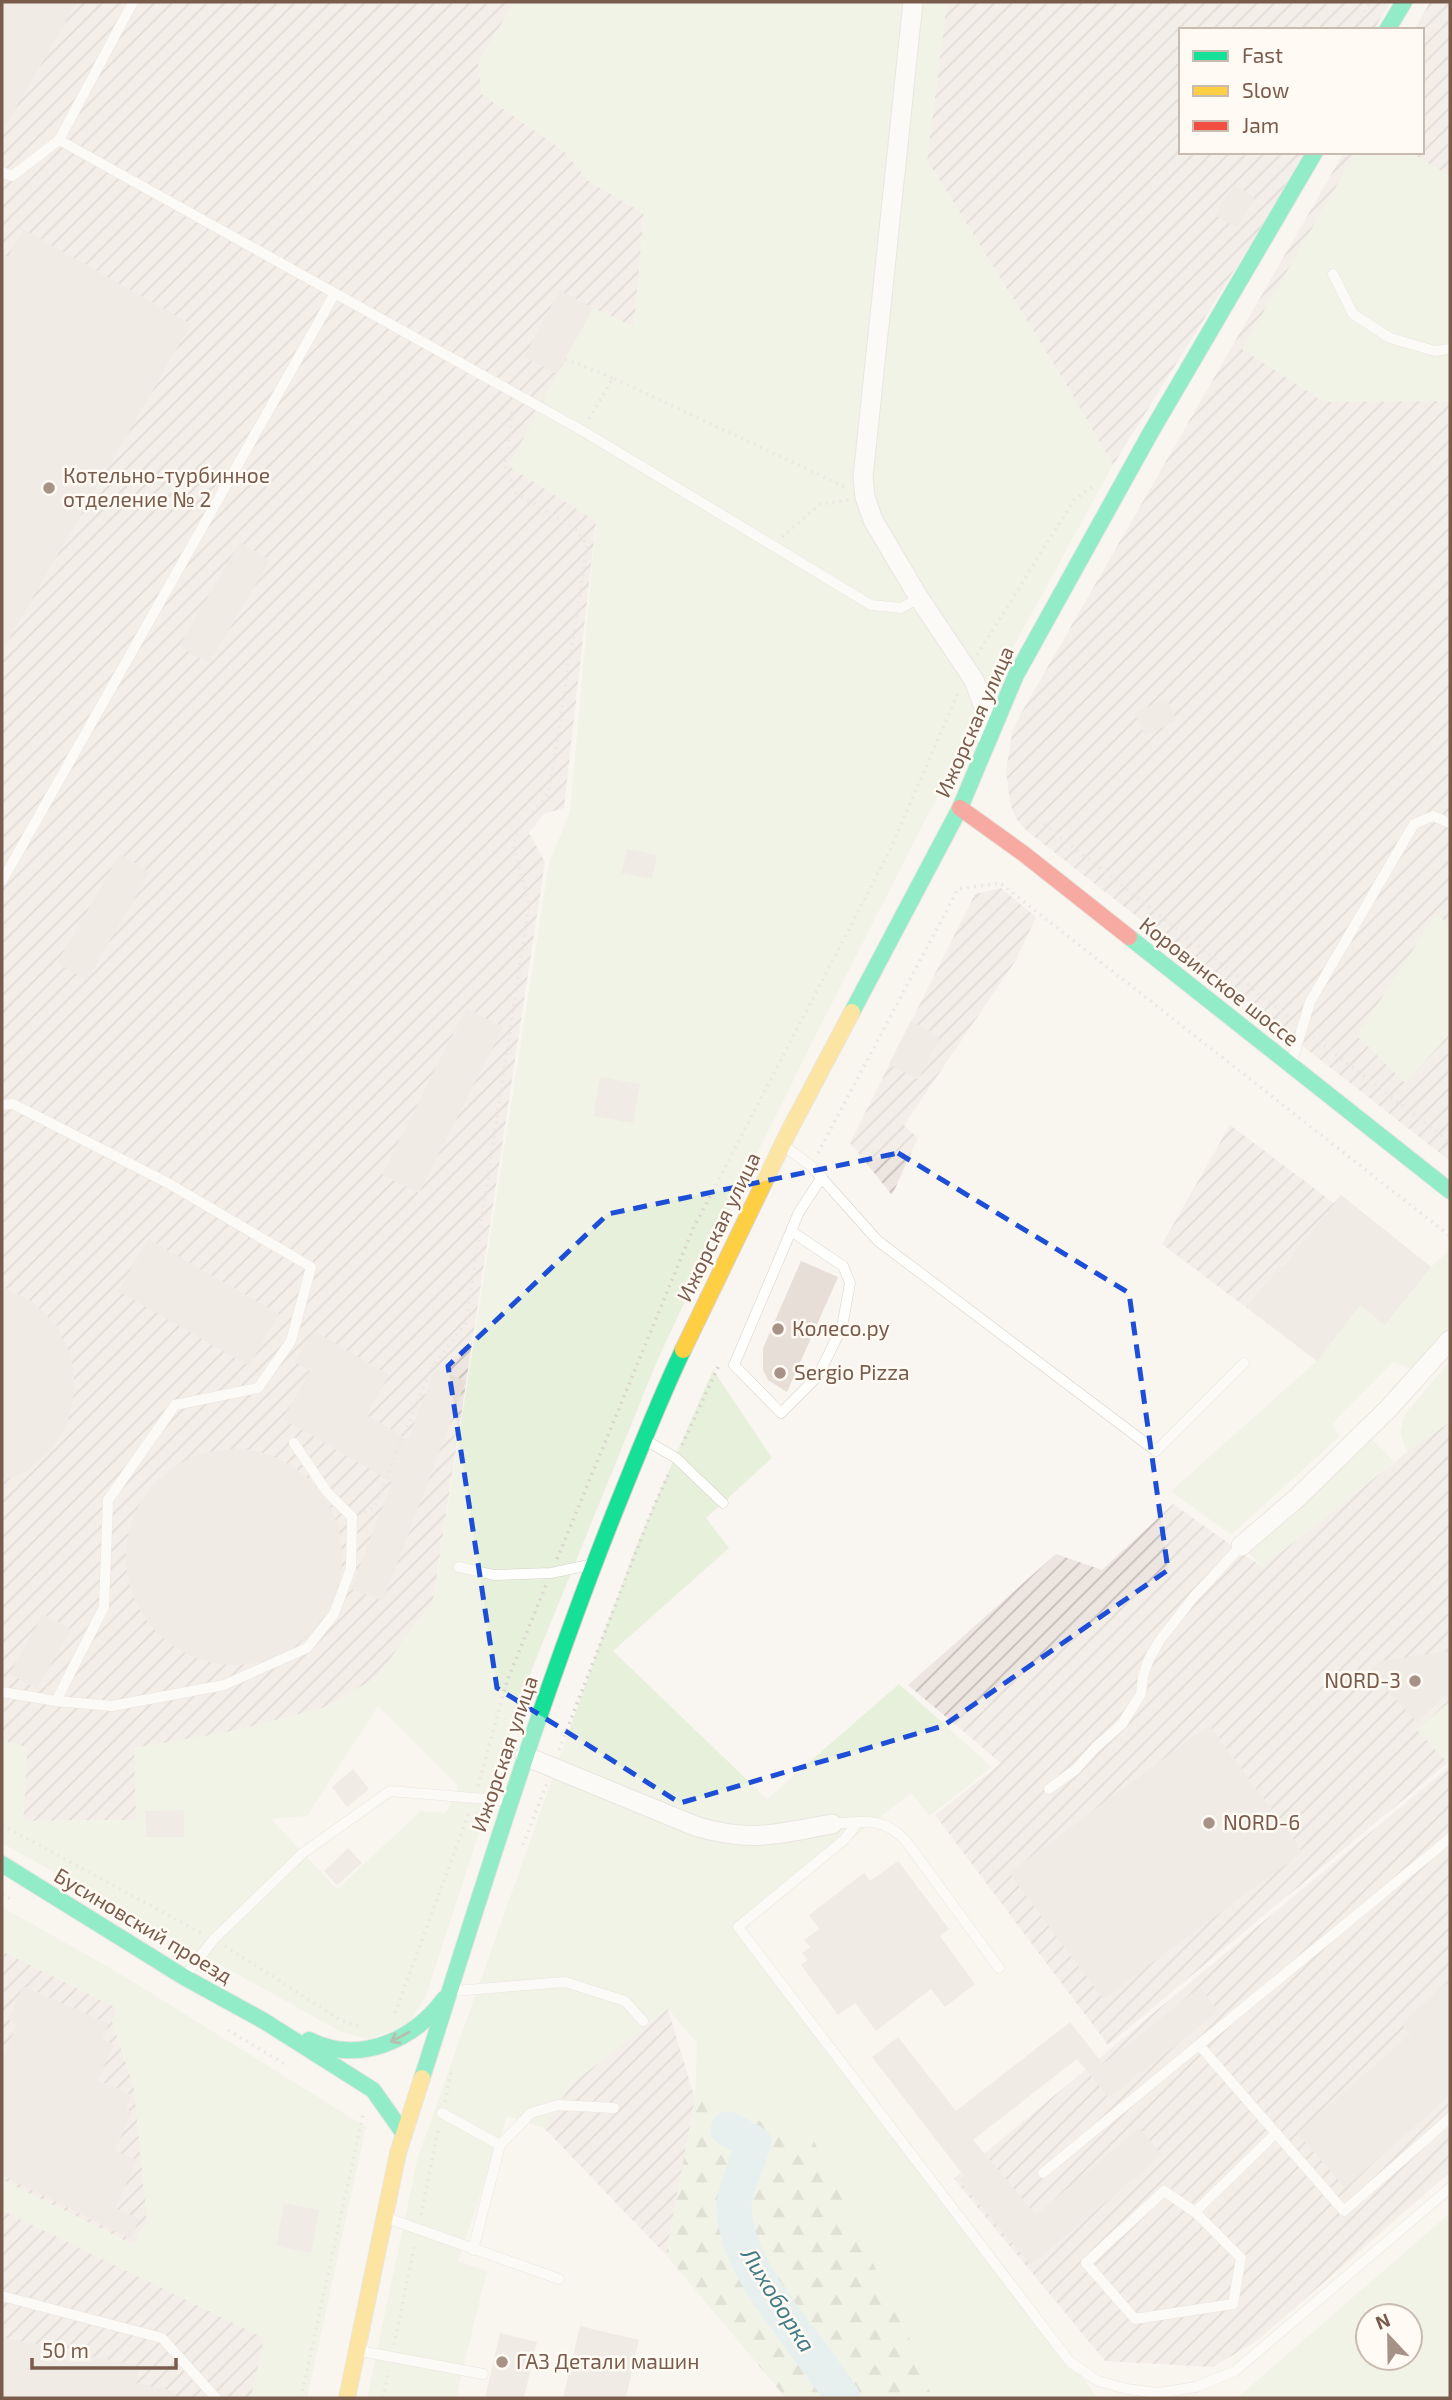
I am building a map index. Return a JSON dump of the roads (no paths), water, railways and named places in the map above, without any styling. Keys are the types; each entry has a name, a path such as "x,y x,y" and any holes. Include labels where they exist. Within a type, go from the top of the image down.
{"main road":[{"path":"1388,28 1404,2"},
{"name":"Ижорская улица","path":"347,2398 383,2217 404,2134 449,1991 525,1756 593,1564 666,1385 782,1145 960,808 1016,675 1151,432 1314,154"},
{"name":"Коровинское шоссе","path":"960,808 1024,854 1450,1191"},
{"name":"Бусиновский проезд","path":"4,1870 184,1977 264,2021"},
{"path":"264,2021 329,2048 359,2050 385,2045 407,2035 429,2017 449,1991"},
{"path":"264,2021 373,2090 404,2134"}],"street":[{"path":"913,2 863,477 865,497 873,520 919,598 974,680 985,710 986,742"},
{"path":"1241,1546 1297,1498 1389,1409 1450,1340"},
{"path":"525,1756 719,1834 763,1837 832,1824"}],"lane":[{"path":"2,172 12,176 59,140 133,2"},
{"path":"59,140 583,430 871,605 901,608 919,598"},
{"path":"1333,274 1353,314 1390,338 1435,351 1450,349"},
{"path":"2,881 335,293"},
{"path":"1291,1065 1310,1002 1414,824 1433,816 1450,823"},
{"path":"2,1105 13,1104 166,1182 311,1266 291,1341 258,1388 174,1405 108,1500 104,1607 56,1701"},
{"path":"782,1145 811,1166 878,1241 1156,1451 1244,1363"},
{"path":"791,1231 844,1266 850,1283 842,1327 817,1376 781,1412 734,1365 799,1212 822,1177"},
{"path":"644,1439 676,1458 723,1503"},
{"path":"2,1692 56,1701 112,1706 224,1685 307,1648 334,1614 351,1568 352,1517 327,1492 294,1443"},
{"path":"1049,1789 1075,1770 1122,1724 1141,1694 1143,1676 1160,1640 1192,1599 1241,1546"},
{"path":"459,1567 494,1575 551,1573 593,1564"},
{"path":"184,1977 214,1940 303,1853 390,1791 510,1801"},
{"path":"857,1822 845,1839 738,1927 1070,2362 1098,2381 1127,2389 1158,2393 1196,2387 1235,2371 1450,2188"},
{"path":"832,1824 881,1822 895,1829 999,1968"},
{"path":"1043,2173 1450,1838"},
{"path":"449,1991 565,1982 625,2001 643,2021"},
{"path":"1199,2045 1345,2211 1450,2118"},
{"path":"473,2250 500,2145 531,2113 558,2105 614,2108"},
{"path":"442,2113 500,2145"},
{"path":"1195,2212 1276,2133"},
{"path":"1164,2191 1195,2212 1241,2258 1233,2304 1135,2319 1086,2263 1164,2191"},
{"path":"383,2217 559,2279"},
{"path":"2,2296 162,2338 216,2398"},
{"path":"357,2350 483,2374"}],"waterway":[{"name":"Лихоборка","path":"728,2129 754,2143 739,2182 734,2204 737,2229 746,2254 775,2305 843,2398"}],"place":[{"name":"Котельно-турбинное отделение № 2","path":"49,488"},
{"name":"Колесо.ру","path":"778,1329"},
{"name":"Sergio Pizza","path":"780,1373"},
{"name":"NORD-3","path":"1415,1681"},
{"name":"NORD-6","path":"1209,1823"},
{"name":"ГАЗ Детали машин","path":"502,2362"}]}
